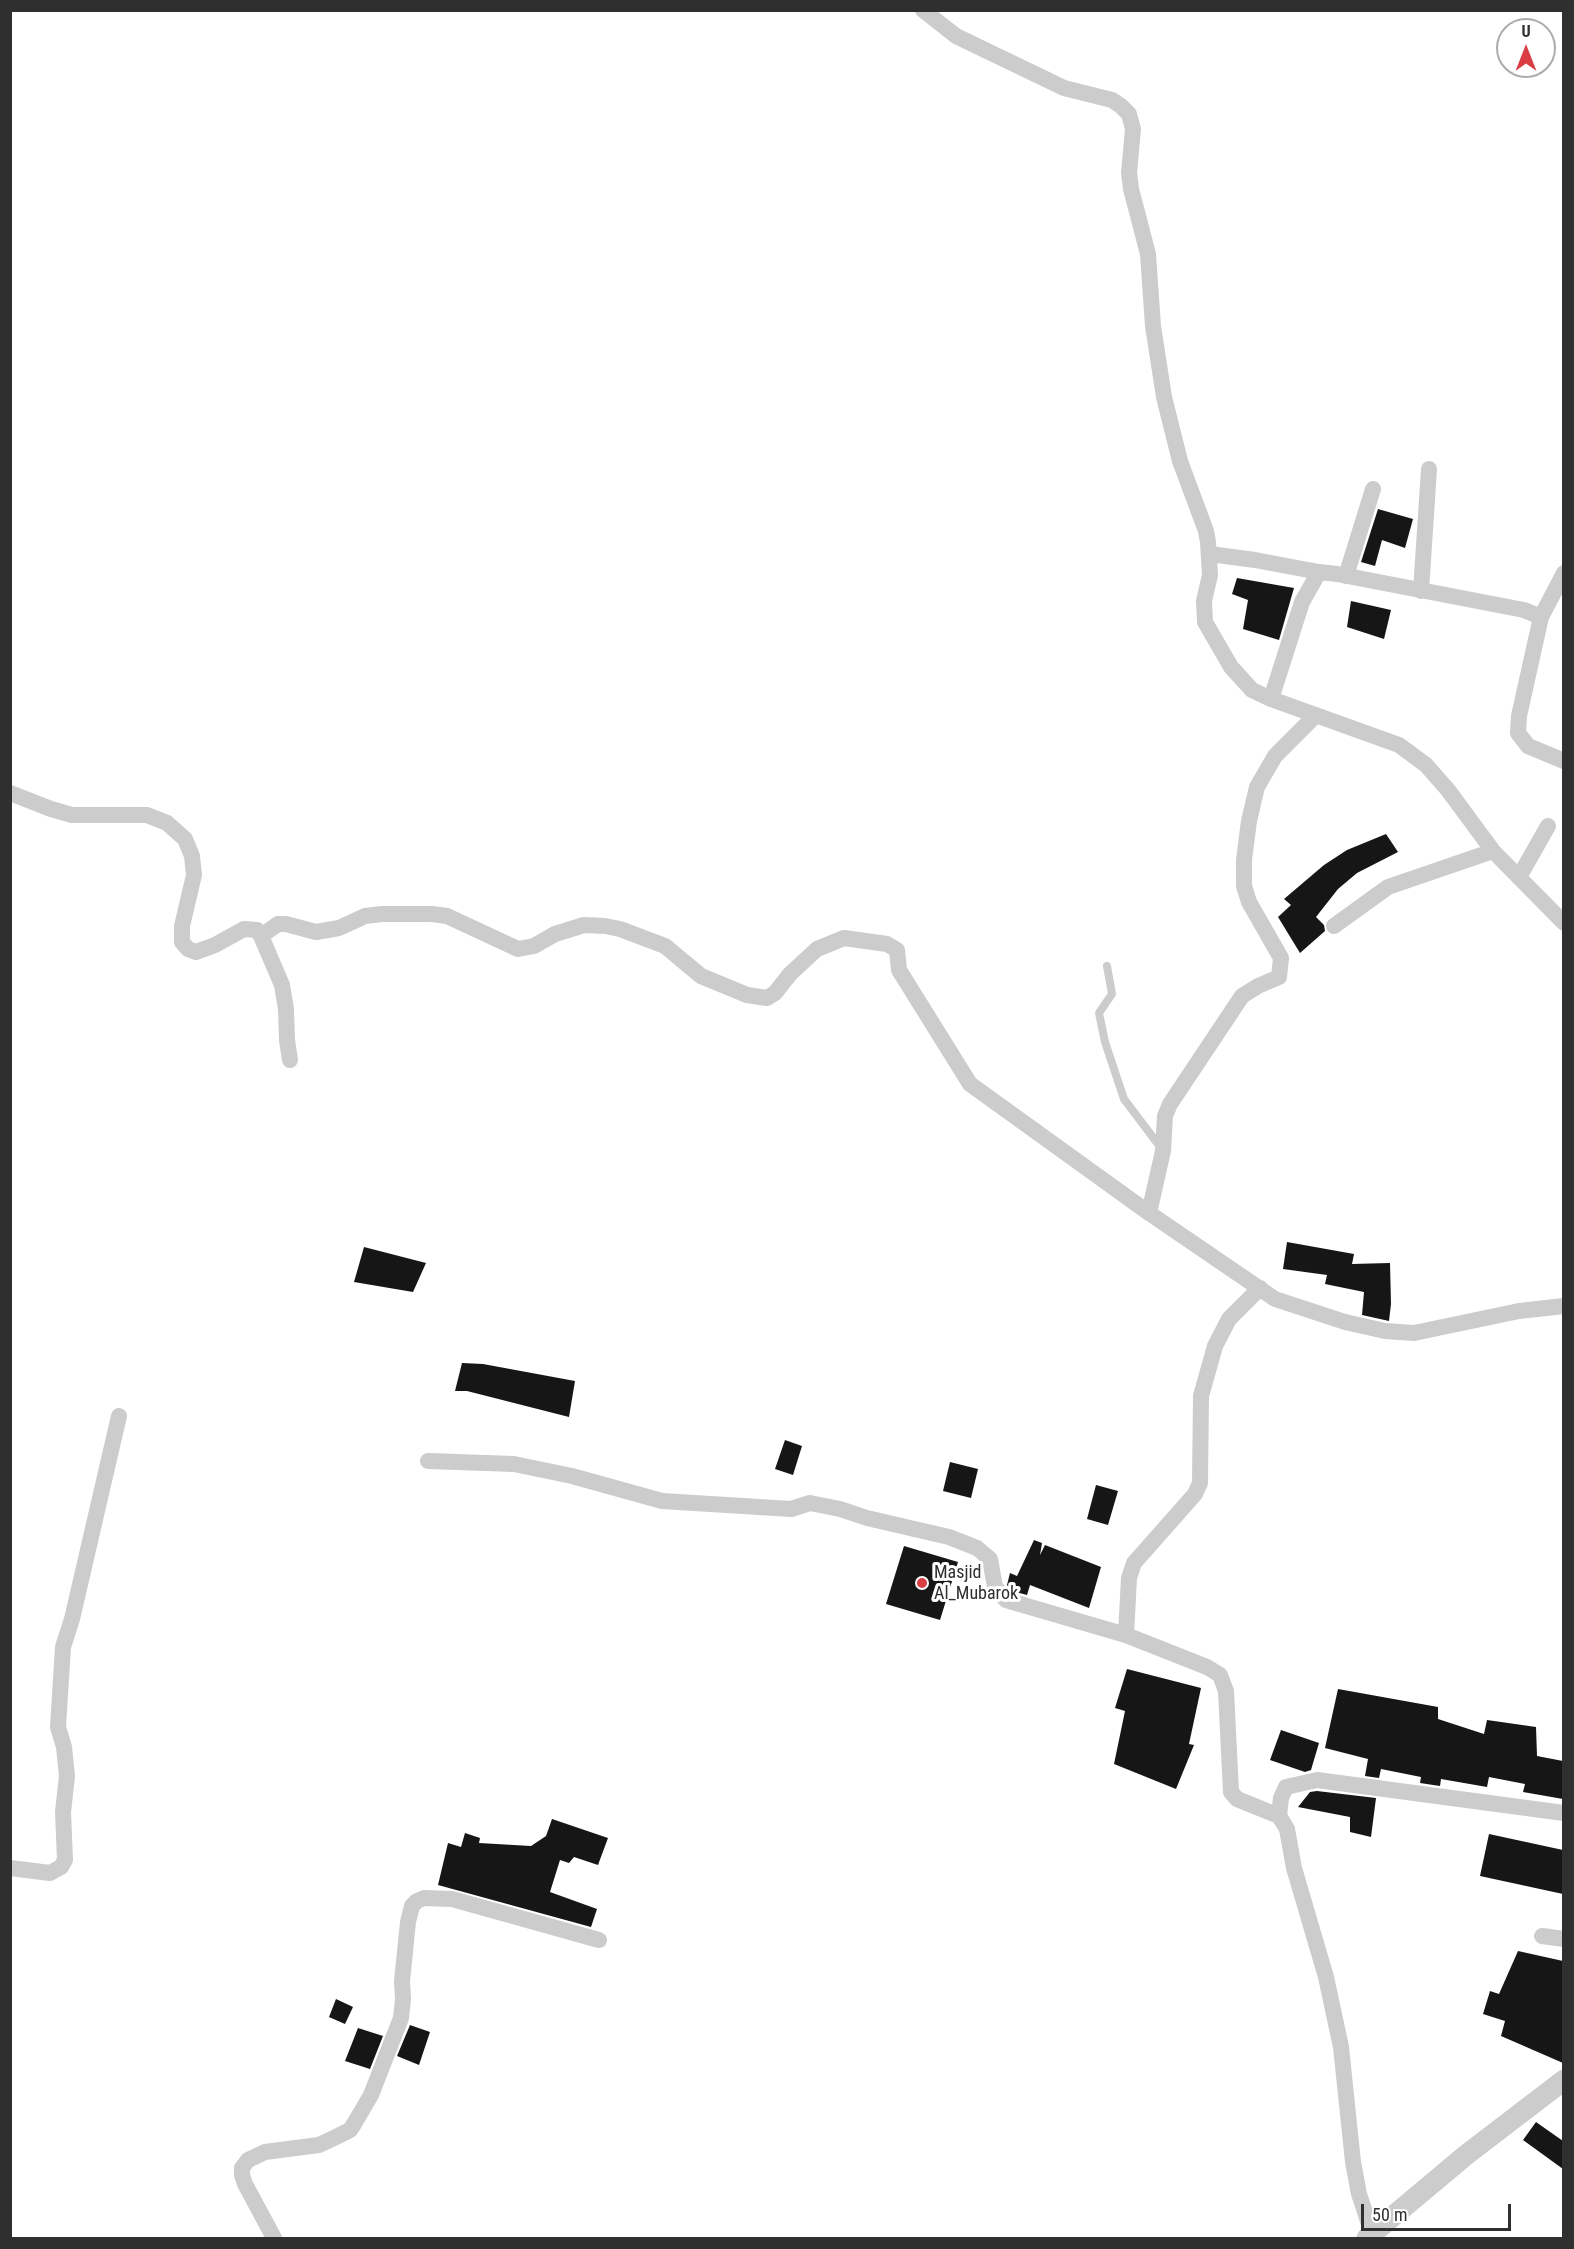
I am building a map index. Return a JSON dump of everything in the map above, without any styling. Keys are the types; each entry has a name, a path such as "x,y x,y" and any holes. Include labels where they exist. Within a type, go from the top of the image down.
{"street":[{"path":"923,10 956,36 1064,88 1112,100 1129,114 1133,129 1129,173 1148,254 1153,326 1164,398 1180,461 1206,531 1210,554 1210,575 1204,601 1205,622 1231,667 1252,690 1399,746 1426,765 1448,790 1493,851 1563,923"},
{"path":"1421,591 1429,469"},
{"path":"1346,576 1373,489"},
{"path":"1210,554 1346,576 1524,610 1541,617"},
{"path":"1271,699 1302,602 1319,572"},
{"path":"1563,573 1541,617 1519,716 1518,733 1528,746 1563,761"},
{"path":"1149,1213 1163,1151 1165,1116 1170,1104 1242,996 1279,977 1282,967 1281,958 1249,902 1244,886 1244,860 1249,821 1257,786 1275,756 1316,715"},
{"path":"10,792 72,815 147,815 167,823 185,838 192,856 194,875 182,926 182,942 188,949 196,952 215,945 244,928 257,930 282,985 290,1060"},
{"path":"1519,877 1548,826"},
{"path":"1334,926 1388,886 1493,851"},
{"path":"261,936 278,924 316,932 339,928 364,916 432,914 447,916 518,950 534,946 555,934 584,925 605,926 620,928 665,946 701,976 747,995 767,998 775,993 790,974 817,949 844,938 887,944 897,950 899,970 970,1084 1149,1213 1275,1299 1345,1322 1385,1331 1414,1333 1518,1311 1563,1306"},
{"path":"1126,1635 1129,1578 1134,1563 1195,1494 1200,1483 1201,1396 1215,1346 1229,1319 1260,1288"},
{"path":"10,1868 50,1873 61,1867 65,1860 63,1812 67,1776 64,1747 58,1726 63,1647 72,1619 119,1416"},
{"path":"428,1461 514,1464 572,1476 662,1501 791,1509 800,1504 810,1503 949,1537 977,1548 990,1559 995,1587 1006,1600 1126,1635 1207,1667 1220,1675 1226,1691 1231,1792 1237,1799 1279,1816 1287,1828 1294,1868 1326,1977 1341,2047 1353,2162 1370,2236 1475,2147 1563,2080"},
{"path":"1279,1816 1281,1798 1286,1787 1317,1780 1563,1813"},
{"path":"274,2238 245,2184 242,2168 248,2160 265,2152 319,2145 350,2130 354,2124 372,2095 401,2018 408,1922 412,1906 417,1901 424,1898 452,1899 599,1940"},
{"path":"1542,1936 1563,1939"}],"lane":[{"path":"1107,966 1112,994 1099,1013 1105,1042 1124,1099 1163,1151"}],"building":[{"path":"1378,509 1413,519 1405,548 1382,540 1375,566 1361,562"},
{"path":"1237,578 1294,588 1279,640 1243,629 1248,600 1232,594"},
{"path":"1351,601 1391,610 1384,639 1347,627"},
{"path":"1386,834 1398,852 1357,873 1338,889 1316,917 1324,925 1325,931 1300,953 1278,917 1291,905 1284,899 1324,865 1347,850"},
{"path":"1287,1242 1354,1254 1352,1264 1390,1263 1389,1321 1362,1315 1364,1292 1325,1284 1327,1275 1283,1269"},
{"path":"364,1247 426,1263 413,1292 354,1282"},
{"path":"462,1363 483,1364 575,1381 569,1417 467,1391 455,1391"},
{"path":"785,1440 802,1446 793,1475 775,1469"},
{"path":"950,1462 978,1469 971,1498 943,1491"},
{"path":"1096,1485 1118,1491 1108,1525 1087,1519"},
{"path":"1034,1540 1042,1543 1040,1555 1045,1545 1101,1567 1089,1608 1030,1585 1027,1595 1012,1591 1007,1585 1010,1573 1017,1576"},
{"name":"Masjid Al_Mubarok","path":"904,1546 958,1562 940,1620 886,1604"},
{"path":"1127,1669 1201,1688 1189,1744 1194,1745 1176,1789 1114,1764 1125,1711 1115,1708"},
{"path":"1338,1689 1438,1707 1438,1719 1484,1734 1487,1720 1536,1727 1537,1756 1563,1761 1563,1799 1523,1792 1525,1784 1489,1777 1487,1787 1441,1779 1440,1786 1420,1783 1421,1777 1381,1769 1379,1778 1365,1776 1368,1759 1325,1748"},
{"path":"1281,1730 1319,1743 1311,1770 1305,1772 1270,1760"},
{"path":"1310,1792 1376,1798 1371,1837 1350,1832 1350,1817 1298,1807"},
{"path":"552,1819 608,1838 598,1865 574,1857 569,1863 560,1860 550,1892 597,1909 591,1927 438,1885 448,1843 461,1847 465,1833 480,1838 479,1843 531,1846 546,1836"},
{"path":"1489,1834 1563,1850 1563,1894 1480,1876"},
{"path":"1518,1951 1563,1961 1563,2063 1501,2036 1505,2021 1483,2014 1490,1991 1499,1994"},
{"path":"336,1999 353,2007 345,2024 329,2017"},
{"path":"410,2025 430,2032 419,2065 397,2056"},
{"path":"358,2028 383,2036 370,2069 345,2061"},
{"path":"1536,2122 1563,2141 1563,2169 1523,2140"}],"place":[{"name":"Masjid Al_Mubarok","path":"922,1583"}]}
